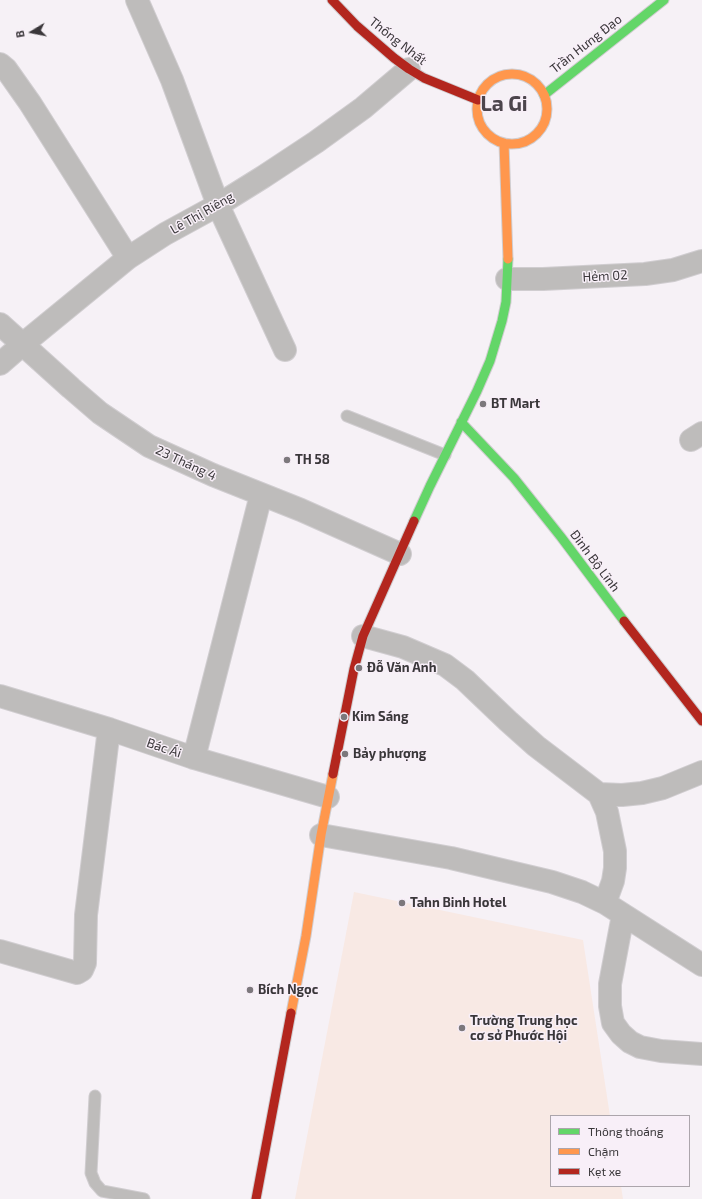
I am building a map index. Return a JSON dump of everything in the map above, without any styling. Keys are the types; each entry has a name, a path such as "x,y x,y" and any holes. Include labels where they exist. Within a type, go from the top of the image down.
{"main road":[{"name":"Thống Nhất","path":"332,0 357,26 409,69 424,78 478,100"},
{"name":"Trần Hưng Đạo","path":"544,95 664,0"},
{"path":"514,74 525,76 534,82 544,95 547,109 545,120 541,129 534,137 525,142 504,144 494,140 486,133 480,124 477,114 478,100 486,85 494,79 504,75 514,74"},
{"path":"256,1199 306,936 328,797 354,669 363,636 445,455 477,391 497,340 506,302 507,208 504,144"},
{"name":"Đinh Bộ Lĩnh","path":"461,422 514,478 557,531 601,591 702,721"}],"street":[{"path":"137,0 172,80 218,205 285,350"},
{"path":"0,64 6,69 30,103 128,258"},
{"name":"Lê Thị Riêng","path":"0,364 22,344 128,258 165,234 218,205 316,142 364,108 409,69"},
{"name":"Hẻm 02","path":"507,279 543,279 646,274 673,270 702,261"},
{"name":"23 Tháng 4","path":"0,324 100,412 149,446 193,467 301,510 400,554"},
{"path":"194,758 261,495"},
{"path":"363,636 403,647 445,665 465,680 536,746 599,794 607,812 615,857 614,881 605,903"},
{"name":"Bác Ái","path":"0,696 194,758 328,797"},
{"path":"0,951 77,972 82,970 85,963 86,915 110,730"},
{"path":"599,794 622,795 642,793 675,784 702,772"},
{"path":"321,835 451,858 552,882 582,892 605,903 702,965"},
{"path":"623,915 610,984 610,1006 613,1023 621,1034 630,1042 640,1047 661,1051 702,1054"}],"lane":[{"path":"347,416 445,455"},
{"path":"95,1096 91,1173 95,1183 102,1191 144,1199"}],"shaded area":[{"name":"Trường Trung học cơ sở Phước Hội","path":"354,892 583,940 610,1115 550,1115 550,1187 621,1187 623,1199 295,1199"}],"traffic: fast":[{"path":"544,95 664,0"},
{"path":"414,521 490,361 506,302 508,259"},
{"path":"461,422 514,478 561,537 624,621"}],"traffic: slow":[{"path":"512,74 525,77 537,84 544,96 547,109 544,122 537,134 525,141 512,144 499,141 487,134 480,122 477,109 480,96 487,84 499,77 512,74"},
{"path":"504,143 508,259"},
{"path":"291,1013 306,936 321,835 333,774"}],"traffic: jam":[{"path":"332,0 357,26 409,69 424,78 478,100"},
{"path":"333,774 354,669 363,636 414,521"},
{"path":"624,621 702,721"},
{"path":"256,1199 291,1013"}],"place":[{"name":"BT Mart","path":"483,404"},
{"name":"TH 58","path":"287,460"},
{"name":"Đỗ Văn Anh","path":"359,668"},
{"name":"Kim Sáng","path":"344,717"},
{"name":"Bảy phượng","path":"345,754"},
{"name":"Tahn Binh Hotel","path":"402,903"},
{"name":"Bích Ngọc","path":"250,990"},
{"name":"Trường Trung học cơ sở Phước Hội","path":"462,1028"}],"district":[{"name":"La Gi","path":"504,104"}]}
